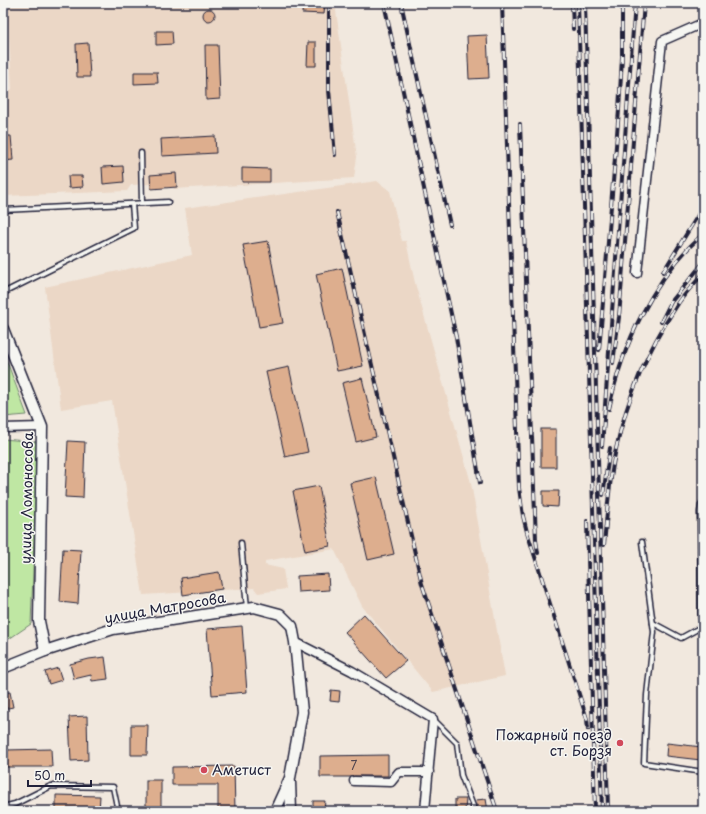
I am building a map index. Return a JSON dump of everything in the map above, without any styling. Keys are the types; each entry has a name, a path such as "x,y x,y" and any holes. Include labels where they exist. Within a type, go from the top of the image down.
{"street":[{"path":"637,273 662,40 703,24"},
{"name":"улица Ломоносова","path":"3,329 42,426 39,621 45,651"},
{"path":"3,428 42,426"},
{"path":"703,505 703,618"},
{"name":"улица Матросова","path":"3,668 45,651 113,629 254,607 280,614 292,626 302,712 290,778"},
{"path":"295,642 352,671 433,720 425,811"},
{"path":"354,781 390,782 399,772 429,772"},
{"path":"275,811 290,778"},
{"path":"290,778 291,811"}],"lane":[{"path":"141,153 142,204"},
{"path":"3,210 168,202"},
{"path":"3,292 134,228 132,204"},
{"path":"642,542 654,632 647,695 644,763 703,772"},
{"path":"241,543 247,608"},
{"path":"653,623 681,638 703,626"},
{"path":"433,720 456,743 461,775 473,806 473,811"},
{"path":"3,807 15,804 51,786 113,787 118,811"}],"shaded area":[{"path":"7,3 335,4 357,157 354,178 174,189 172,183 131,185 127,191 3,196 3,96 12,89"},
{"path":"377,181 390,191 402,241 406,241 415,283 471,483 505,676 433,692 362,606 334,549 265,561 265,565 283,569 286,589 258,593 254,588 143,595 112,401 61,409 45,287 192,255 185,208"}],"green space":[{"path":"3,351 27,415 3,417"},
{"path":"3,439 38,442 31,624 3,643"}],"building":[{"path":"303,3 325,3 324,14 302,13"},
{"path":"211,9 214,10 214,20 207,21 204,20 203,13 204,10"},
{"path":"156,31 172,31 173,44 156,45"},
{"path":"487,35 489,78 469,79 467,36"},
{"path":"308,42 316,42 316,66 307,66"},
{"path":"88,43 90,77 77,77 76,44"},
{"path":"205,45 218,45 220,99 206,100"},
{"path":"134,72 157,72 158,83 134,84"},
{"path":"3,136 11,136 13,160 3,161"},
{"path":"215,136 216,153 162,156 161,139"},
{"path":"123,166 124,182 103,184 102,167"},
{"path":"242,168 270,169 270,182 242,182"},
{"path":"176,173 177,187 151,189 150,175"},
{"path":"68,176 82,176 83,187 69,188"},
{"path":"268,241 283,323 259,327 243,245"},
{"path":"342,268 363,366 337,371 316,274"},
{"path":"289,367 308,452 285,457 266,372"},
{"path":"362,378 376,437 356,442 342,383"},
{"path":"541,429 556,429 556,467 541,467"},
{"path":"68,441 85,442 83,498 65,497"},
{"path":"376,477 394,554 368,560 350,483"},
{"path":"319,486 330,546 305,551 293,491"},
{"path":"543,491 559,491 558,507 543,506"},
{"path":"63,549 81,550 78,604 60,602"},
{"path":"219,572 222,589 183,595 181,578"},
{"path":"328,574 329,590 298,592 297,576"},
{"path":"364,614 406,661 386,678 345,632"},
{"path":"242,626 247,692 212,695 207,629"},
{"path":"105,657 108,679 92,681 91,675 74,679 70,664"},
{"path":"58,668 62,680 49,684 45,672"},
{"path":"331,690 340,691 339,702 330,701"},
{"path":"10,692 13,707 3,709 3,693"},
{"path":"87,716 88,760 71,761 69,717"},
{"path":"131,725 148,725 147,755 131,755"},
{"path":"667,743 702,747 701,760 666,756"},
{"path":"51,749 52,767 6,767 6,750"},
{"path":"388,755 388,776 320,777 320,756"},
{"path":"234,766 235,811 218,811 218,785 172,785 172,767"},
{"path":"146,780 161,780 161,809 146,809"},
{"path":"56,795 100,796 99,811 56,811"},
{"path":"455,799 466,799 465,811 455,811"},
{"path":"486,799 488,811 478,811 476,800"},
{"path":"313,801 325,801 324,811 313,811"}],"railway":[{"path":"329,3 329,90 335,155"},
{"path":"384,3 456,337 480,483"},
{"path":"401,3 450,225"},
{"path":"502,3 519,488 527,532 587,719 588,729"},
{"path":"572,3 573,29"},
{"path":"578,3 602,811"},
{"path":"585,3 608,809"},
{"path":"599,350 619,110 622,57 622,3"},
{"path":"602,446 635,3"},
{"path":"613,363 619,317 644,3"},
{"path":"520,124 536,540 538,553"},
{"path":"663,272 703,207"},
{"path":"337,212 422,584 497,811"},
{"path":"609,409 622,361 642,314 669,271 703,234"},
{"path":"661,322 671,302 703,263"},
{"path":"604,545 608,497 614,461 632,393 656,340 666,323 682,298 703,274"},
{"path":"603,495 610,448"},
{"path":"587,521 595,811"}],"place":[{"name":"Пожарный поезд ст. Борзя","path":"620,743"},
{"name":"Аметист","path":"204,770"}]}
